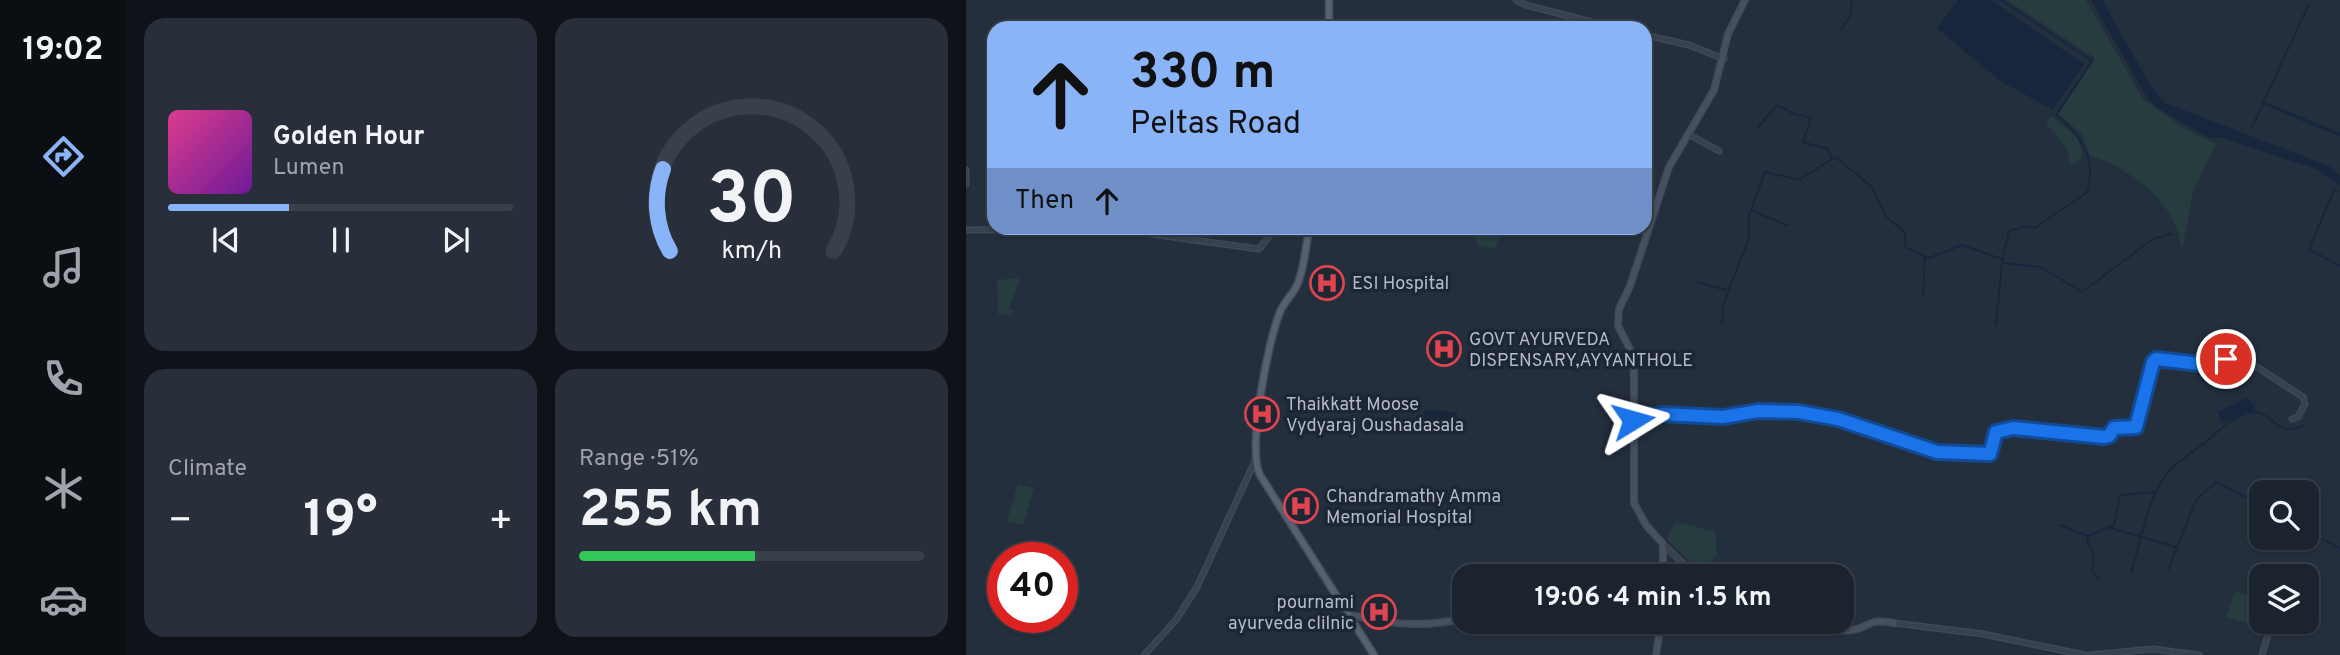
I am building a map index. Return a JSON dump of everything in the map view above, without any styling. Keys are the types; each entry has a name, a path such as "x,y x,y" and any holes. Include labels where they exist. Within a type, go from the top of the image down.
{"main road":[{"path":"1329,0 1329,21"},
{"path":"1652,221 1670,167 1707,104 1724,59 1728,34 1745,0"},
{"path":"1308,235 1299,282 1280,312 1272,339 1256,416 1255,461 1260,475 1374,655"},
{"path":"1647,235 1630,286 1619,309 1618,326 1634,356 1634,503 1646,525 1663,544 1663,564"},
{"path":"1348,614 1379,622 1411,625 1452,620"},
{"path":"1854,629 1872,620 1894,623"},
{"path":"1656,655 1659,634"}],"street":[{"path":"1516,0 1588,21"},
{"path":"1652,37 1689,45 1724,59"},
{"path":"1687,134 1719,151"},
{"path":"966,170 966,184"},
{"path":"966,230 987,230"},
{"path":"1151,235 1259,249 1270,235"},
{"path":"1633,420 1661,414 1723,417 1758,411 1781,412 1844,422 1905,444 1946,453 1992,454 1996,432 2013,428 2107,437 2114,428 2136,427 2153,362 2181,361 2210,365 2240,356 2303,397 2305,404 2298,417 2292,419"},
{"path":"1144,655 1176,620 1192,596 1247,484 1255,461"},
{"path":"1663,544 1684,564"},
{"path":"1894,623 1983,634 2085,655"},
{"path":"2262,655 2268,634"},
{"path":"2091,655 2138,649 2199,655"}],"green space":[{"path":"2007,0 2086,0 2143,99 2186,130 2216,143 2193,192 2182,251 2179,234 2163,204 2137,179 2122,169 2090,156 2081,133 2058,114 2095,58"},
{"path":"2052,116 2077,138 2083,155 2073,165 2069,163 2068,150 2046,123"},
{"path":"1472,235 1500,235 1495,248 1479,246"},
{"path":"1020,278 1009,309 1013,310 1012,315 998,314 997,280"},
{"path":"1018,484 1034,488 1023,525 1007,521"},
{"path":"1675,522 1715,532 1717,555 1708,564 1692,564 1667,539"},
{"path":"2235,591 2249,596 2249,624 2226,617"}],"water":[{"path":"1958,0 1991,0 2084,64 2053,110 1999,80 1937,28"},
{"path":"2091,0 2102,0 2149,83 2165,103 2329,166 2340,176 2340,186 2316,169 2223,138 2209,138 2159,109 2148,99"},
{"path":"2246,398 2255,405 2254,410 2221,423 2218,412"},
{"path":"1425,410 1457,412 1456,431 1421,430"}],"waterway":[{"path":"1841,30 1850,15 1852,0"},
{"path":"1996,325 2002,263 2009,231 2028,226 2036,228 2087,192 2090,169 2085,148 2073,130 2056,115 2092,61 2001,0"},
{"path":"2252,127 2308,6"},
{"path":"2264,103 2340,135"},
{"path":"1758,127 1777,105 1794,114 1811,118 1803,142 1828,149 1831,157"},
{"path":"1722,323 1723,305 1749,238 1749,215 1765,172 1799,180 1835,157 1872,187 1886,216 1905,233 1905,247 1929,258 1962,245 2002,259"},
{"path":"2334,190 2309,249 2340,266"},
{"path":"1752,211 1787,225"},
{"path":"2003,263 2041,267 2082,292 2153,239 2171,234"},
{"path":"1923,296 1925,256"},
{"path":"1697,282 1726,290"},
{"path":"2131,573 2156,491 2176,464 2225,425 2244,414 2260,413 2287,428 2303,426"},
{"path":"2168,570 2196,500 2216,482 2249,499"},
{"path":"2099,580 2092,570 2093,555 2087,542 2089,536 2114,525 2120,495 2154,492"},
{"path":"2059,525 2088,536"},
{"path":"2111,528 2176,547"},
{"path":"2319,537 2340,549"}],"place":[{"name":"ESI Hospital","path":"1327,283"},
{"name":"GOVT AYURVEDA DISPENSARY,AYYANTHOLE","path":"1444,349"},
{"name":"Thaikkatt Moose Vydyaraj Oushadasala","path":"1262,414"},
{"name":"Chandramathy Amma Memorial Hospital","path":"1301,506"},
{"name":"pournami ayurveda clilnic","path":"1379,612"}],"route":[{"path":"1633,420 1661,414 1723,417 1758,411 1799,412 1838,419 1905,444 1937,452 1990,454 1993,453 1996,432 2013,428 2104,437 2109,436 2114,428 2136,427 2156,359 2210,365 2226,359"}]}
